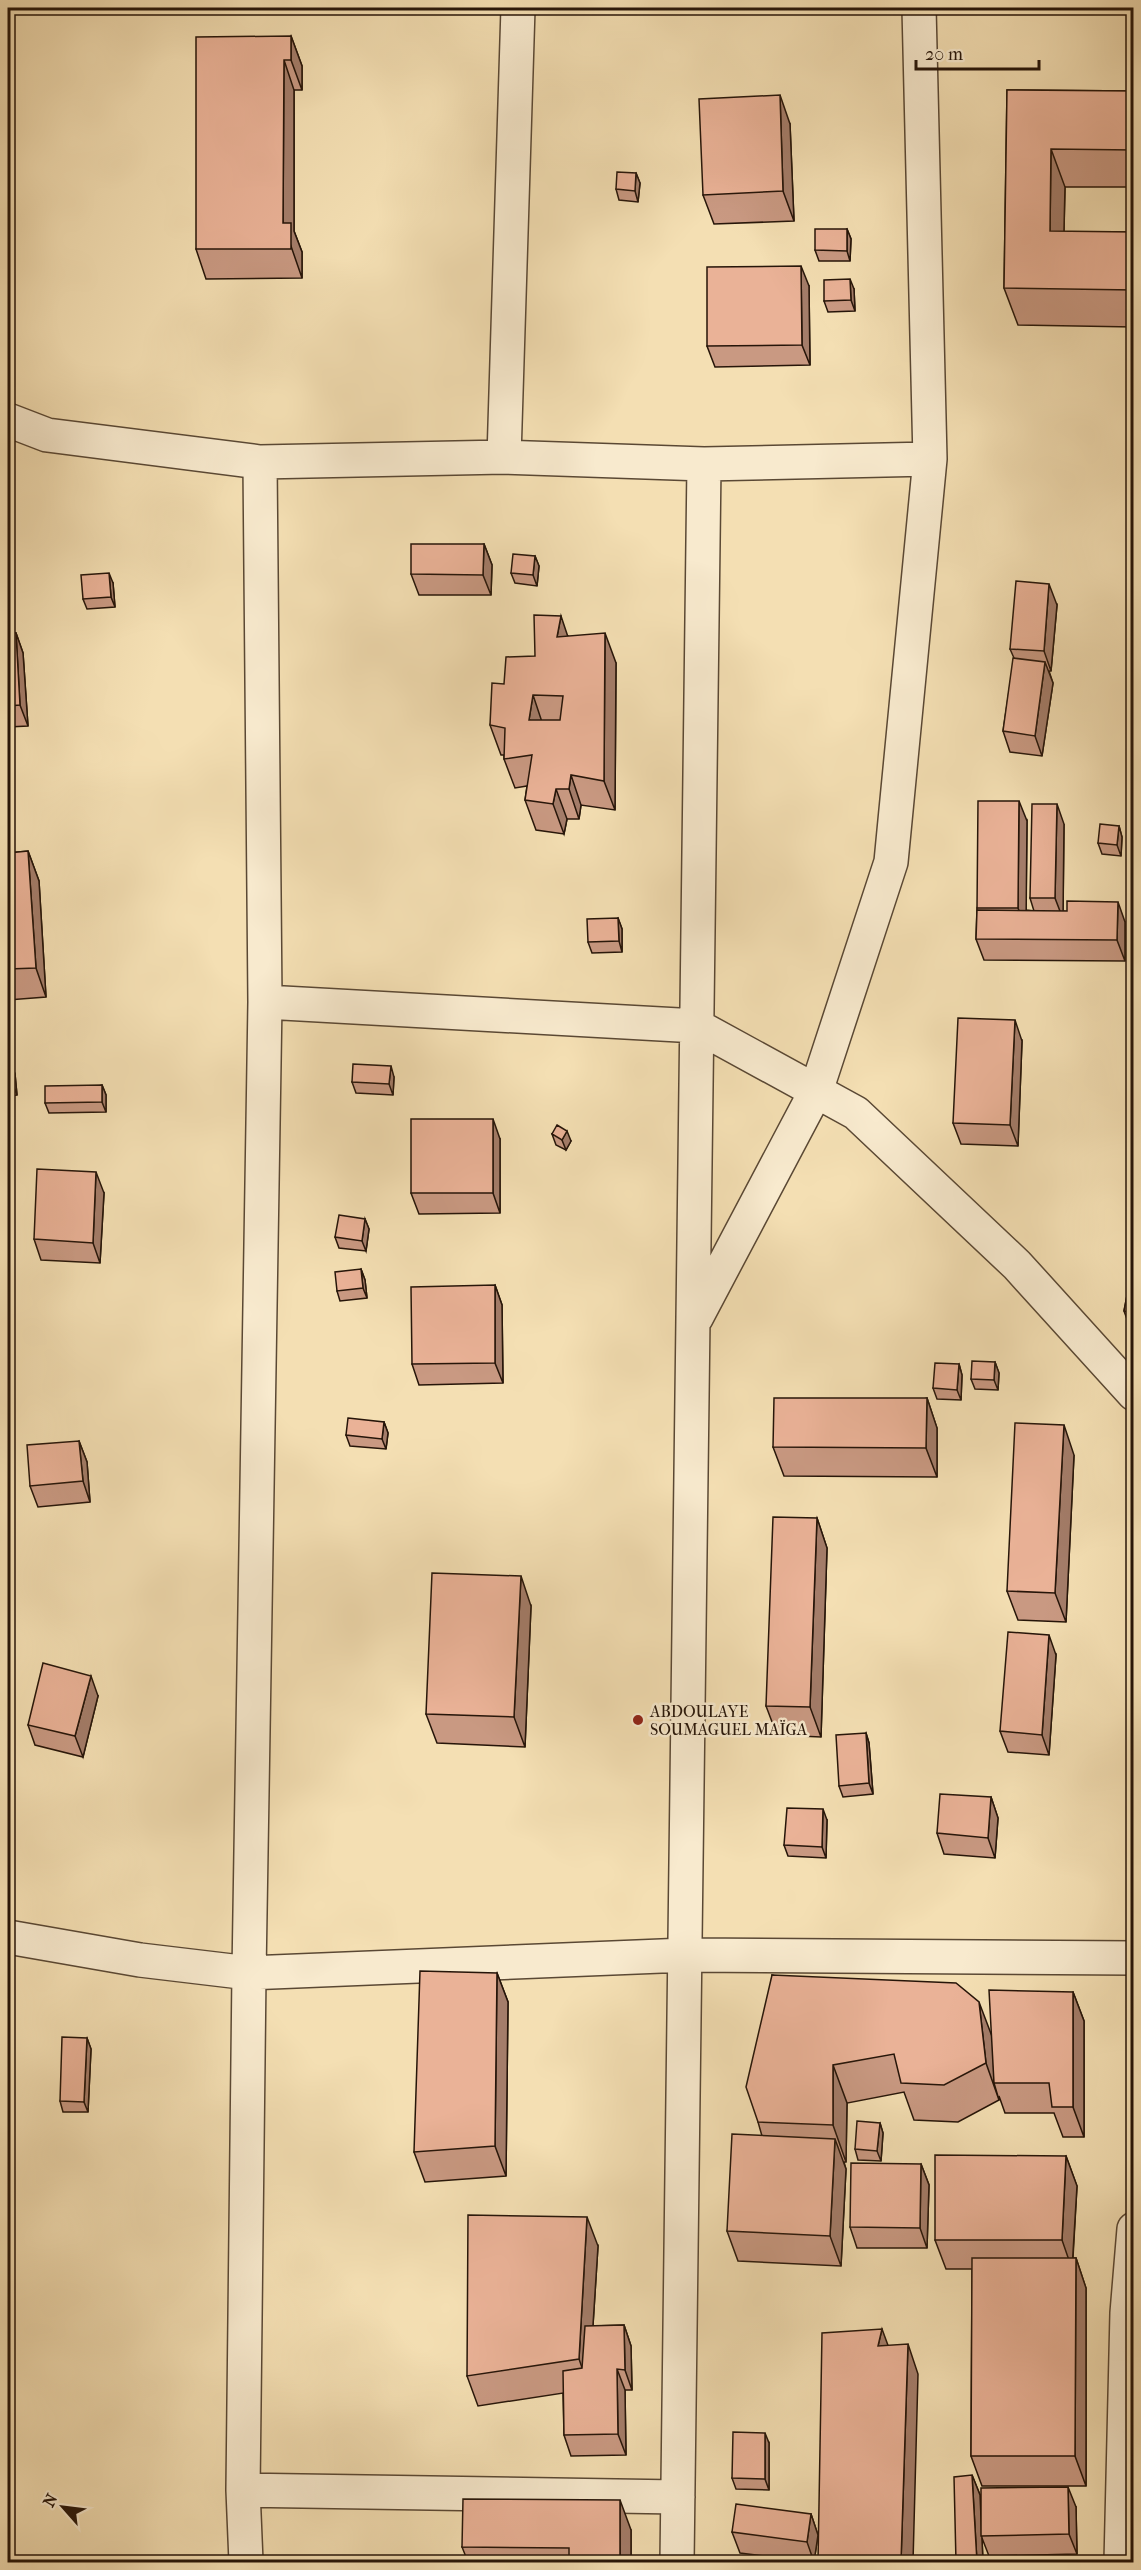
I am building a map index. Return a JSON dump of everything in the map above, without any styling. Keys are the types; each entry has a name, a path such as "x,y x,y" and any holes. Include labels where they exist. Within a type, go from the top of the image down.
{"street":[{"path":"504,458 519,8"},
{"path":"693,1324 816,1091 891,862 930,459 919,8"},
{"path":"8,420 46,435 260,462 504,458 704,464 930,459"},
{"path":"246,2562 243,2490 249,1973 265,1002 260,462"},
{"path":"677,2562 704,464"},
{"path":"265,1002 697,1026 856,1113 1017,1265 1134,1394"},
{"path":"8,1937 140,1960 249,1973 686,1955 1134,1958"},
{"path":"1125,2545 1134,2229"},
{"path":"243,2490 678,2497"}],"building":[{"path":"291,36 291,60 284,60 283,223 291,223 291,249 196,249 196,37"},
{"path":"1007,90 1134,91 1134,150 1051,149 1050,231 1134,232 1134,290 1004,288"},
{"path":"780,95 783,191 703,195 699,99"},
{"path":"617,172 636,173 635,191 616,189"},
{"path":"815,229 847,229 847,251 815,250"},
{"path":"801,266 802,345 707,346 707,267"},
{"path":"850,279 851,300 824,301 824,280"},
{"path":"411,544 484,544 483,575 411,574"},
{"path":"513,554 535,556 533,575 511,573"},
{"path":"109,573 111,597 83,599 81,575"},
{"path":"1016,581 1049,584 1044,651 1010,649"},
{"path":"534,615 561,616 557,637 605,633 604,781 571,775 569,789 556,789 553,804 525,800 532,755 504,759 505,728 490,725 492,683 504,684 506,657 535,656","holes":["533,695 563,696 560,720 529,720"]},
{"path":"8,633 16,633 20,705 8,706"},
{"path":"1013,658 1045,662 1035,736 1003,731"},
{"path":"978,801 1019,801 1018,908 977,908"},
{"path":"1032,804 1057,804 1055,898 1030,898"},
{"path":"1100,824 1119,826 1117,845 1098,843"},
{"path":"28,851 36,968 8,969 8,853"},
{"path":"1067,901 1118,902 1117,940 976,939 977,910 1067,911"},
{"path":"618,918 619,941 588,942 587,919"},
{"path":"958,1018 1015,1020 1010,1125 953,1123"},
{"path":"8,1063 11,1063 13,1085 8,1085"},
{"path":"353,1064 391,1066 389,1084 352,1082"},
{"path":"102,1085 102,1102 45,1103 45,1086"},
{"path":"411,1119 493,1119 493,1193 411,1193"},
{"path":"557,1125 567,1131 562,1140 552,1134"},
{"path":"37,1169 96,1172 93,1243 34,1239"},
{"path":"339,1215 365,1219 362,1241 335,1237"},
{"path":"1134,1216 1134,1271 1127,1270"},
{"path":"361,1269 363,1288 337,1291 335,1272"},
{"path":"1130,1280 1134,1280 1134,1313 1124,1311"},
{"path":"495,1285 495,1363 412,1364 411,1287"},
{"path":"972,1361 995,1362 994,1380 971,1379"},
{"path":"935,1363 959,1364 957,1390 933,1388"},
{"path":"774,1398 927,1398 926,1448 773,1447"},
{"path":"348,1418 384,1422 382,1439 346,1435"},
{"path":"1015,1423 1064,1425 1055,1593 1007,1591"},
{"path":"79,1441 83,1481 30,1486 27,1445"},
{"path":"773,1517 817,1518 810,1707 766,1706"},
{"path":"432,1573 521,1576 514,1717 426,1714"},
{"path":"1008,1632 1049,1635 1042,1735 1000,1731"},
{"path":"43,1663 91,1676 75,1736 28,1725"},
{"path":"866,1733 869,1783 839,1786 836,1735"},
{"path":"940,1794 991,1797 988,1838 937,1833"},
{"path":"787,1808 823,1809 822,1847 784,1845"},
{"path":"420,1971 497,1973 495,2146 414,2152"},
{"path":"772,1975 956,1983 979,2002 986,2063 944,2085 901,2083 894,2054 833,2065 833,2125 758,2122 746,2087"},
{"path":"989,1990 1073,1992 1073,2107 1052,2107 1049,2083 994,2083"},
{"path":"62,2037 87,2038 84,2102 60,2101"},
{"path":"857,2121 880,2123 877,2151 855,2149"},
{"path":"732,2134 835,2139 830,2236 727,2231"},
{"path":"935,2155 1066,2156 1062,2240 935,2240"},
{"path":"851,2163 921,2164 920,2228 850,2227"},
{"path":"468,2215 587,2217 579,2359 467,2376"},
{"path":"972,2258 1076,2258 1075,2456 971,2456"},
{"path":"624,2325 625,2370 617,2369 618,2434 564,2435 563,2371 582,2368 585,2326"},
{"path":"882,2329 878,2346 908,2344 901,2562 818,2562 822,2333"},
{"path":"733,2432 765,2433 765,2479 732,2478"},
{"path":"972,2475 977,2562 956,2562 954,2477"},
{"path":"1068,2487 1069,2534 981,2536 981,2488"},
{"path":"463,2499 620,2500 620,2562 569,2562 569,2548 462,2547"},
{"path":"736,2504 811,2514 807,2542 732,2532"}],"place":[{"name":"ABDOULAYE SOUMAGUEL MAÏGA","path":"638,1720"}]}
